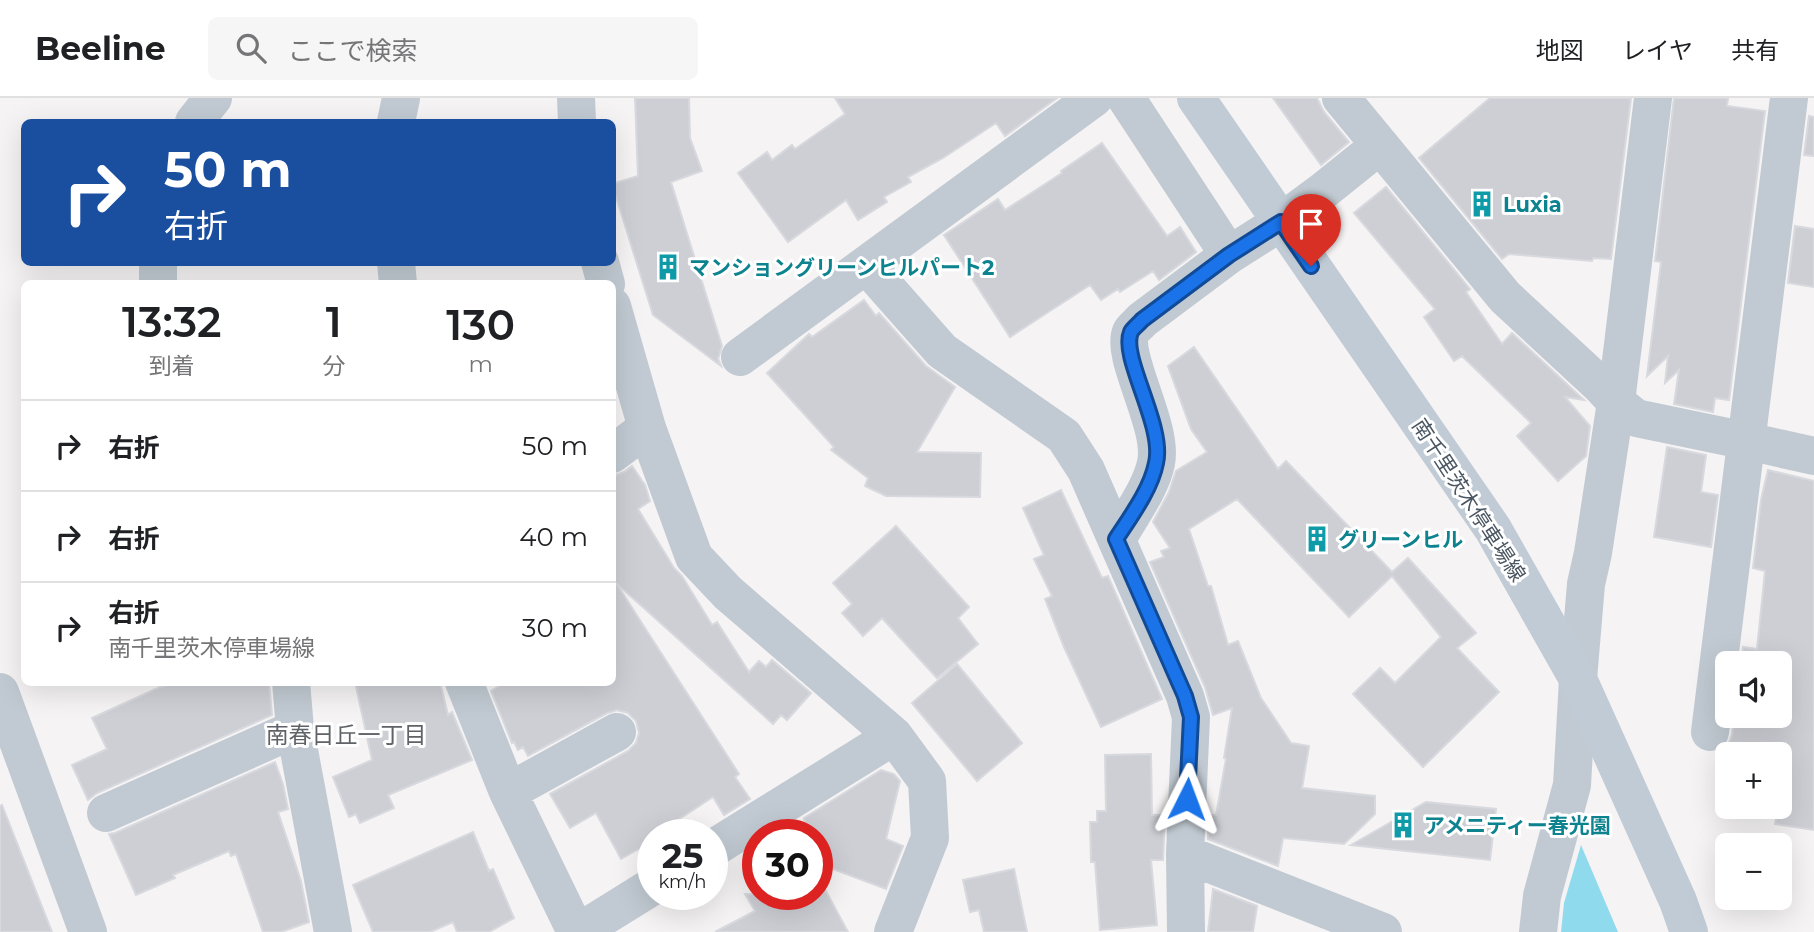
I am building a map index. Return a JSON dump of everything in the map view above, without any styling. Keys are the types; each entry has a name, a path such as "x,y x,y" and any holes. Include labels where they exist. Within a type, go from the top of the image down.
{"main road":[{"name":"南千里茨木停車場線","path":"1196,98 1493,529 1578,679 1678,901 1689,932"}],"street":[{"path":"196,119 213,98"},
{"path":"397,119 401,98"},
{"path":"576,98 577,119"},
{"path":"740,356 1094,98"},
{"path":"1126,98 1229,255"},
{"path":"1341,98 1505,297 1636,418 1814,456"},
{"path":"1538,932 1542,896 1572,785 1586,584 1616,402 1653,98"},
{"path":"1710,732 1789,98"},
{"path":"1116,539 1143,495 1157,462 1157,435 1129,348 1131,332 1142,320 1229,255 1281,222 1379,146"},
{"path":"866,265 942,351 1064,436 1086,470 1185,696 1191,717 1185,854 1186,932"},
{"path":"616,320 647,428 694,557 728,593 894,736 927,781 930,838 893,932"},
{"path":"616,451 647,428"},
{"path":"295,686 295,729 333,932"},
{"path":"466,686 508,792 577,932 637,896"},
{"path":"0,692 88,932"},
{"path":"106,813 295,729"},
{"path":"508,792 617,732"},
{"path":"728,839 894,736"},
{"path":"1185,854 1383,932"}],"water":[{"path":"1581,845 1618,932 1561,932 1564,903"}],"building":[{"name":"マンショングリーンヒルパート2","path":"635,98 689,98 690,138 702,171 671,182 722,346 718,359 721,366 653,315 616,197 616,183 638,176"},
{"path":"835,98 1057,98 1005,136 996,123 943,158 908,177 911,182 884,197 887,202 858,220 846,200 788,242 738,173 767,152 772,160 792,145 795,149 845,114"},
{"path":"1273,98 1317,98 1324,112 1349,142 1321,165"},
{"path":"1490,98 1631,98 1611,259 1593,258 1592,261 1509,254 1502,259 1419,158"},
{"path":"1674,98 1728,98 1727,106 1765,111 1729,400 1715,398 1713,412 1674,404 1679,370 1665,383 1668,356 1647,376 1661,262 1655,261"},
{"path":"1809,116 1814,117 1814,156 1804,155"},
{"path":"1102,143 1167,236 1180,227 1196,252 1159,280 1153,271 1120,292 1118,289 1101,300 1090,285 1010,337 944,235 998,199 1005,210"},
{"path":"1386,187 1470,289 1466,292 1502,344 1512,333 1584,400 1565,397 1590,426 1586,456 1558,481 1517,436 1531,423 1462,356 1454,361 1424,317 1435,309 1354,213"},
{"path":"1795,226 1814,229 1814,287 1788,283"},
{"path":"864,300 876,316 879,313 926,366 955,387 917,452 981,453 980,497 886,496 865,486 868,478 831,450 834,447 767,373 809,334 812,337"},
{"path":"1194,347 1278,469 1286,461 1392,572 1408,558 1476,633 1457,648 1499,692 1423,767 1353,694 1380,668 1395,683 1441,637 1392,576 1349,617 1237,499 1189,529 1208,586 1211,586 1228,645 1238,641 1261,698 1291,743 1309,746 1302,788 1375,796 1375,814 1344,844 1283,838 1278,866 1208,839 1209,815 1216,815 1232,708 1213,715 1205,687 1150,562 1164,557 1161,551 1170,548 1153,522 1169,492 1176,471 1207,452 1191,429 1168,366"},
{"path":"1667,447 1706,455 1701,492 1718,495 1711,547 1654,537"},
{"path":"632,466 645,485 650,501 638,509 712,625 717,622 749,672 759,661 766,667 772,660 811,693 787,720 781,715 773,724 616,583 616,475"},
{"path":"1768,470 1814,481 1814,830 1775,824 1776,819 1792,819 1792,742 1729,742 1733,728 1792,728 1792,651 1742,651 1743,647 1757,649 1765,571 1753,568 1761,500"},
{"path":"1061,490 1102,578 1108,576 1162,699 1101,727 1045,599 1052,596 1034,559 1044,555 1023,508"},
{"path":"896,526 969,607 958,618 978,644 937,678 882,618 863,636 842,613 852,604 833,583"},
{"path":"616,583 739,774 735,777 750,799 724,815 713,797 679,819 637,819 637,850 621,859 596,813 570,828 550,794 628,751 636,743 639,733 636,721 628,713 617,710 607,713 528,756 523,747 518,750 514,742 512,743 491,691 499,686 616,686"},
{"path":"957,664 1022,743 977,781 912,703"},
{"path":"269,686 272,715 97,793 88,800 72,765 107,749 92,718 160,687"},
{"path":"356,686 441,686 448,715 452,712 472,760 388,795 394,808 360,823 356,814 349,817 333,777 372,760"},
{"path":"1151,754 1152,815 1165,815 1163,860 1151,860 1157,925 1100,930 1095,862 1091,862 1090,822 1097,822 1097,811 1106,811 1105,755"},
{"path":"275,762 288,809 278,812 301,881 309,922 281,932 263,932 236,854 231,856 229,851 173,875 175,878 136,895 109,834"},
{"path":"881,770 894,774 900,781 886,839 903,846 886,889 833,869 833,819 804,818"},
{"path":"1426,802 1496,809 1490,860 1351,845"},
{"path":"2,805 52,932 0,932"},
{"path":"473,832 489,871 493,869 514,918 489,932 457,932 453,922 430,932 373,932 353,885"},
{"path":"1014,869 1027,932 984,932 979,910 970,912 963,880"},
{"path":"1213,889 1257,906 1253,932 1208,932"},
{"path":"833,904 848,932 715,932 755,911 833,910"}],"place":[{"name":"Luxia","path":"1482,204"},
{"name":"マンショングリーンヒルパート2","path":"668,267"},
{"name":"グリーンヒル","path":"1317,539"},
{"name":"アメニティー春光園","path":"1403,825"}],"district":[{"name":"南春日丘一丁目","path":"346,735"}],"route":[{"path":"1187,799 1191,717 1185,696 1116,539 1143,495 1157,462 1157,435 1129,348 1131,332 1142,320 1229,255 1281,222 1311,266"}]}
